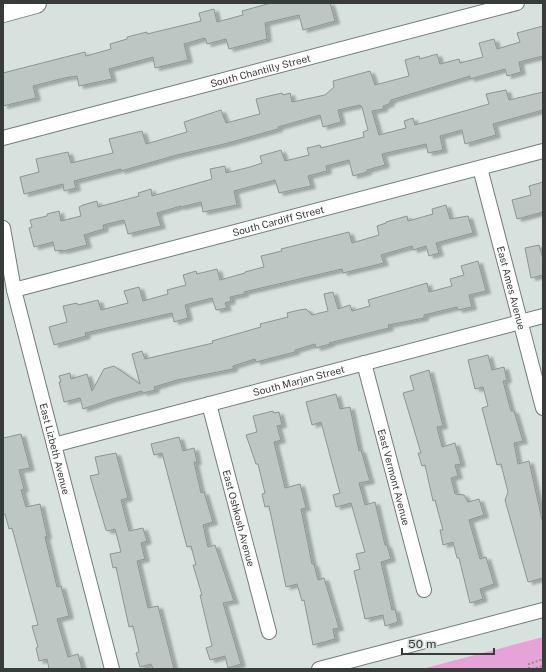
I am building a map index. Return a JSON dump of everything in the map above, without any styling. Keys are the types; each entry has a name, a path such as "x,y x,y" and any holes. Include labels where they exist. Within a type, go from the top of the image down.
{"highway":[{"path":"3,12 36,3"}],"street":[{"name":"South Chantilly Street","path":"3,138 517,3"},
{"name":"South Cardiff Street","path":"14,290 543,151"},
{"name":"East Ames Avenue","path":"480,168 543,408"},
{"name":"East Lizbeth Avenue","path":"3,228 14,290 112,669"},
{"name":"South Marjan Street","path":"54,444 543,316"},
{"name":"East Vermont Avenue","path":"364,363 424,590"},
{"name":"East Oshkosh Avenue","path":"209,404 269,632"},
{"path":"319,669 543,610"}],"path":[{"path":"543,659 529,664 530,669 543,666"}],"shaded area":[{"path":"543,637 543,669 422,669"}],"building":[{"path":"271,3 330,3 335,21 303,30 299,15 265,23 267,39 229,49 226,39 207,44 205,38 184,44 188,60 155,68 153,57 109,69 112,79 79,86 77,76 64,78 33,86 36,98 3,106 3,73 85,52 86,56 111,49 110,44 127,39 127,37 147,32 147,34 201,21 199,13 214,9 217,22 243,15 242,11"},
{"path":"543,26 543,56 519,62 521,72 507,76 505,69 470,79 470,76 391,100 389,104 383,106 383,109 372,111 379,135 406,128 404,121 413,118 415,125 489,104 486,94 506,90 509,100 543,92 543,110 493,124 496,135 465,144 462,130 440,136 443,150 428,153 426,144 382,154 385,165 353,176 349,160 326,166 327,171 308,176 311,186 279,193 275,180 234,191 237,205 203,212 201,202 181,206 157,213 161,226 128,234 124,220 103,225 104,229 84,235 87,245 63,251 55,251 53,242 34,247 29,228 32,227 30,220 47,216 47,214 59,211 61,221 81,216 79,207 83,205 97,201 98,207 139,196 138,193 151,189 152,196 212,179 210,169 225,166 226,173 250,167 262,163 260,156 281,150 285,161 309,155 307,148 320,145 321,148 364,137 363,132 368,130 362,107 360,105 338,110 341,122 323,127 320,115 228,143 173,156 121,171 121,169 74,181 76,188 64,191 63,184 24,194 20,177 39,172 36,159 68,152 71,163 113,153 109,139 142,131 146,144 187,132 184,122 221,110 226,123 260,114 256,99 282,93 283,95 290,93 292,102 325,95 334,87 333,81 370,71 375,85 409,76 405,60 419,56 420,59 437,54 440,64 459,59 460,63 483,57 479,43 494,39 497,49 520,42 517,33"},
{"path":"543,182 543,212 517,219 512,200 531,195 529,186"},
{"path":"446,205 450,219 468,216 473,233 436,243 439,253 429,256 426,246 413,250 412,246 381,255 384,263 343,273 342,269 244,292 244,294 230,297 231,301 225,303 227,308 216,310 212,298 185,305 188,318 174,322 172,313 85,333 86,336 54,345 49,327 67,322 63,306 77,303 78,305 98,300 101,310 128,303 124,291 139,287 143,301 168,294 167,290 186,285 183,275 196,271 197,274 217,269 220,280 264,267 261,256 282,251 281,249 349,232 352,243 379,235 377,226 386,222 407,216 408,221 433,214 432,209"},
{"path":"539,245 543,259 543,275 531,278 525,248"},
{"path":"478,261 486,291 469,295 472,307 458,310 457,307 424,315 424,318 388,325 389,328 329,343 330,344 316,348 315,344 295,350 295,352 256,362 255,359 233,366 233,369 177,380 154,387 155,390 143,393 142,391 83,409 80,398 64,402 59,376 70,373 71,379 87,374 92,391 104,369 114,366 140,384 132,354 142,351 145,359 213,343 212,341 261,327 260,324 288,317 287,313 306,309 312,315 328,311 324,294 333,292 338,309 350,305 352,311 370,306 368,300 427,283 429,292 452,286 450,279 464,275 461,266"},
{"path":"488,355 492,370 504,367 507,380 503,381 511,411 514,411 523,441 514,443 518,464 529,461 543,524 543,578 528,582 505,500 508,492 501,464 497,465 482,408 488,406 483,387 475,389 468,360"},
{"path":"429,370 443,426 437,427 442,447 455,443 461,464 455,465 458,476 451,478 455,494 464,495 468,502 479,499 484,515 469,520 480,559 486,557 494,584 480,589 483,599 470,603 459,558 457,558 453,542 443,545 440,530 443,530 435,500 433,501 425,465 422,466 418,453 421,453 403,393 414,390 410,376"},
{"path":"336,394 340,409 350,407 359,451 361,450 370,481 359,483 365,505 375,502 385,545 387,545 391,559 381,562 392,610 395,609 398,622 385,626 383,615 365,619 354,571 360,569 356,554 365,552 351,503 336,507 333,495 340,493 321,422 312,425 306,402"},
{"path":"273,411 274,413 279,412 282,425 277,426 281,440 274,442 285,488 300,484 306,508 301,509 312,564 314,564 318,580 324,578 339,628 333,629 335,639 313,645 304,600 302,601 297,584 286,587 269,506 265,507 262,494 265,493 258,464 256,464 246,435 257,432 253,416"},
{"path":"21,434 30,468 19,470 24,489 21,490 26,507 40,504 47,536 45,537 57,587 61,586 69,616 57,619 68,657 78,654 82,669 49,669 47,659 39,661 36,648 38,647 32,626 38,625 12,528 9,529 5,514 3,515 3,438"},
{"path":"179,437 183,451 194,448 197,462 194,462 201,493 204,492 213,522 203,525 208,547 215,545 234,601 223,603 241,664 228,668 225,656 210,660 206,648 212,646 200,595 202,595 193,565 196,565 191,546 187,547 162,453 154,455 151,444"},
{"path":"116,453 128,498 121,500 129,531 143,528 147,541 141,543 145,559 137,561 148,608 158,606 174,669 153,669 151,664 140,667 136,653 139,652 133,626 129,627 116,567 113,568 110,554 121,552 115,529 108,531 106,530 90,476 99,474 95,457"}]}
